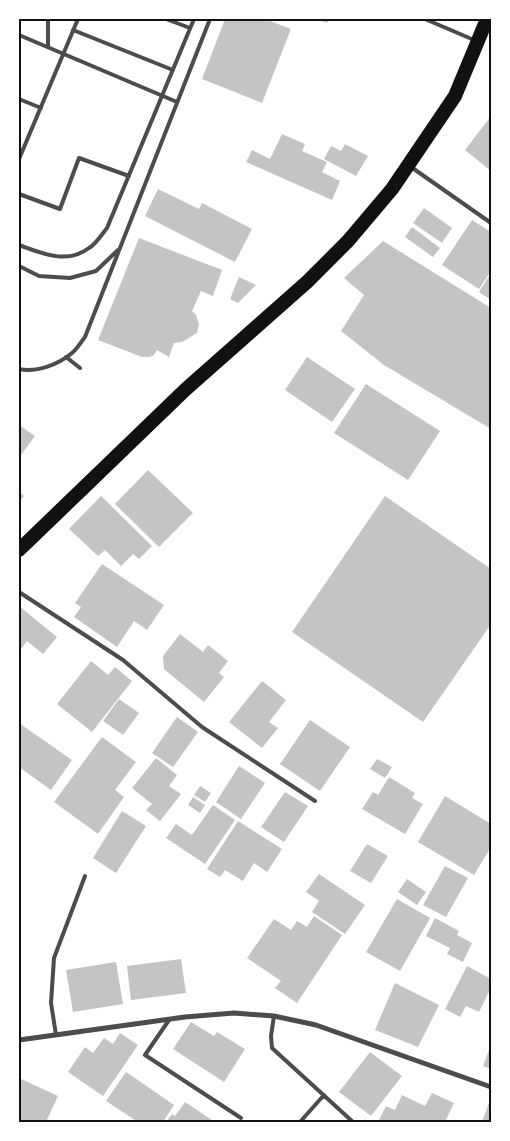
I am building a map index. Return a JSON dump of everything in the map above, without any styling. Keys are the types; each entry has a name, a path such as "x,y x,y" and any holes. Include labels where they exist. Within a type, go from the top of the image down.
{"highway":[{"path":"19,550 186,389 342,248 392,189 456,96 487,19"}],"street":[{"path":"19,1040 234,1013 274,1016 316,1025 491,1087"}],"lane":[{"path":"48,19 48,47"},
{"path":"19,159 78,19"},
{"path":"166,19 190,28"},
{"path":"19,245 55,258 73,255 90,248 107,228 194,19"},
{"path":"19,370 41,369 66,357 73,352 85,337 210,19"},
{"path":"425,19 479,42"},
{"path":"73,30 173,70"},
{"path":"19,34 178,102"},
{"path":"19,98 40,108"},
{"path":"19,194 60,209 79,158 129,176"},
{"path":"409,166 491,223"},
{"path":"19,266 39,276 70,278 96,271 120,249"},
{"path":"66,357 80,368"},
{"path":"19,592 123,660 202,727 315,802"},
{"path":"56,1035 51,1004 54,958 85,876"},
{"path":"274,1016 271,1036 272,1048 353,1122"},
{"path":"169,1020 145,1055 241,1118"},
{"path":"300,1122 324,1095"}],"building":[{"path":"225,19 265,19 291,29 262,103 202,79"},
{"path":"316,19 329,19 327,23"},
{"path":"491,116 491,171 465,150"},
{"path":"282,134 305,144 302,151 327,162 322,172 340,181 332,200 246,162 252,150 270,159"},
{"path":"345,144 368,156 356,176 324,159 331,146 341,151"},
{"path":"158,189 199,209 202,203 252,229 235,262 145,216"},
{"path":"424,208 452,228 442,243 413,223"},
{"path":"472,220 491,232 491,271 479,289 442,265"},
{"path":"412,227 440,248 433,257 405,237"},
{"path":"139,238 222,270 213,296 201,291 192,311 196,315 199,324 197,333 182,342 174,343 169,357 157,350 150,357 142,357 98,340"},
{"path":"383,241 491,308 491,429 384,365 341,331 364,295 344,278"},
{"path":"491,273 491,300 479,292"},
{"path":"239,277 256,285 238,303 230,299"},
{"path":"307,357 355,389 332,422 285,390"},
{"path":"366,384 440,431 408,480 334,433"},
{"path":"19,425 35,436 21,455 19,453"},
{"path":"148,470 193,513 159,547 115,504"},
{"path":"19,491 24,496 19,502"},
{"path":"101,496 152,546 139,559 133,554 121,566 105,550 98,556 69,529"},
{"path":"385,496 491,569 491,624 423,722 292,632"},
{"path":"102,564 164,605 147,630 134,621 117,647 74,617 81,607 75,603"},
{"path":"19,606 57,637 43,654 27,641 19,652"},
{"path":"180,634 203,652 208,645 228,661 219,673 224,677 204,702 164,669 163,656"},
{"path":"91,661 108,675 115,667 132,681 92,732 57,704"},
{"path":"262,681 286,700 269,722 278,728 262,748 229,722"},
{"path":"119,699 139,713 123,735 103,721"},
{"path":"177,717 198,732 173,767 152,753"},
{"path":"310,720 350,747 320,791 280,764"},
{"path":"19,723 72,760 51,790 19,767"},
{"path":"102,737 136,762 115,790 124,797 98,834 54,802"},
{"path":"156,758 177,775 169,786 181,794 160,821 146,810 152,804 132,788"},
{"path":"377,759 392,767 385,778 370,769"},
{"path":"239,766 265,783 241,819 216,802"},
{"path":"389,777 415,793 412,798 423,804 405,834 362,809 373,792 378,795"},
{"path":"200,786 211,793 205,802 194,795"},
{"path":"285,792 308,806 284,842 261,827"},
{"path":"445,796 491,824 491,847 474,875 418,842"},
{"path":"193,797 205,805 200,813 188,805"},
{"path":"213,805 235,820 205,864 166,838 176,824 192,835"},
{"path":"122,811 146,826 116,873 93,858"},
{"path":"238,821 282,849 267,872 254,863 243,881 225,870 220,877 207,869"},
{"path":"367,844 388,856 371,883 350,871"},
{"path":"445,866 468,878 446,917 423,905"},
{"path":"319,874 365,905 345,934 312,912 319,901 306,892"},
{"path":"407,879 426,892 417,905 398,892"},
{"path":"397,899 430,918 400,971 366,952"},
{"path":"314,916 342,935 297,1003 275,988 281,981 247,958 274,919 291,930 297,921 307,927"},
{"path":"435,918 459,931 457,935 472,943 463,962 447,954 450,948 426,936"},
{"path":"181,959 186,993 131,1000 127,966"},
{"path":"116,962 123,1004 73,1012 66,970"},
{"path":"467,966 491,979 491,988 479,1012 466,1006 460,1017 445,1009"},
{"path":"395,983 439,1005 418,1047 375,1030"},
{"path":"191,1022 214,1036 217,1032 245,1049 224,1082 173,1049"},
{"path":"120,1033 138,1045 103,1096 68,1072 85,1047 93,1053 104,1038 113,1044"},
{"path":"491,1045 491,1069 483,1066"},
{"path":"370,1052 402,1076 371,1116 339,1092"},
{"path":"126,1072 174,1105 163,1122 138,1122 106,1101"},
{"path":"21,1079 58,1096 46,1122 19,1122 19,1084"},
{"path":"432,1093 454,1103 445,1122 378,1122 386,1106 395,1110 402,1095 425,1106"},
{"path":"491,1097 491,1122 482,1122"},
{"path":"185,1102 215,1122 166,1122 172,1114 175,1116"}]}
